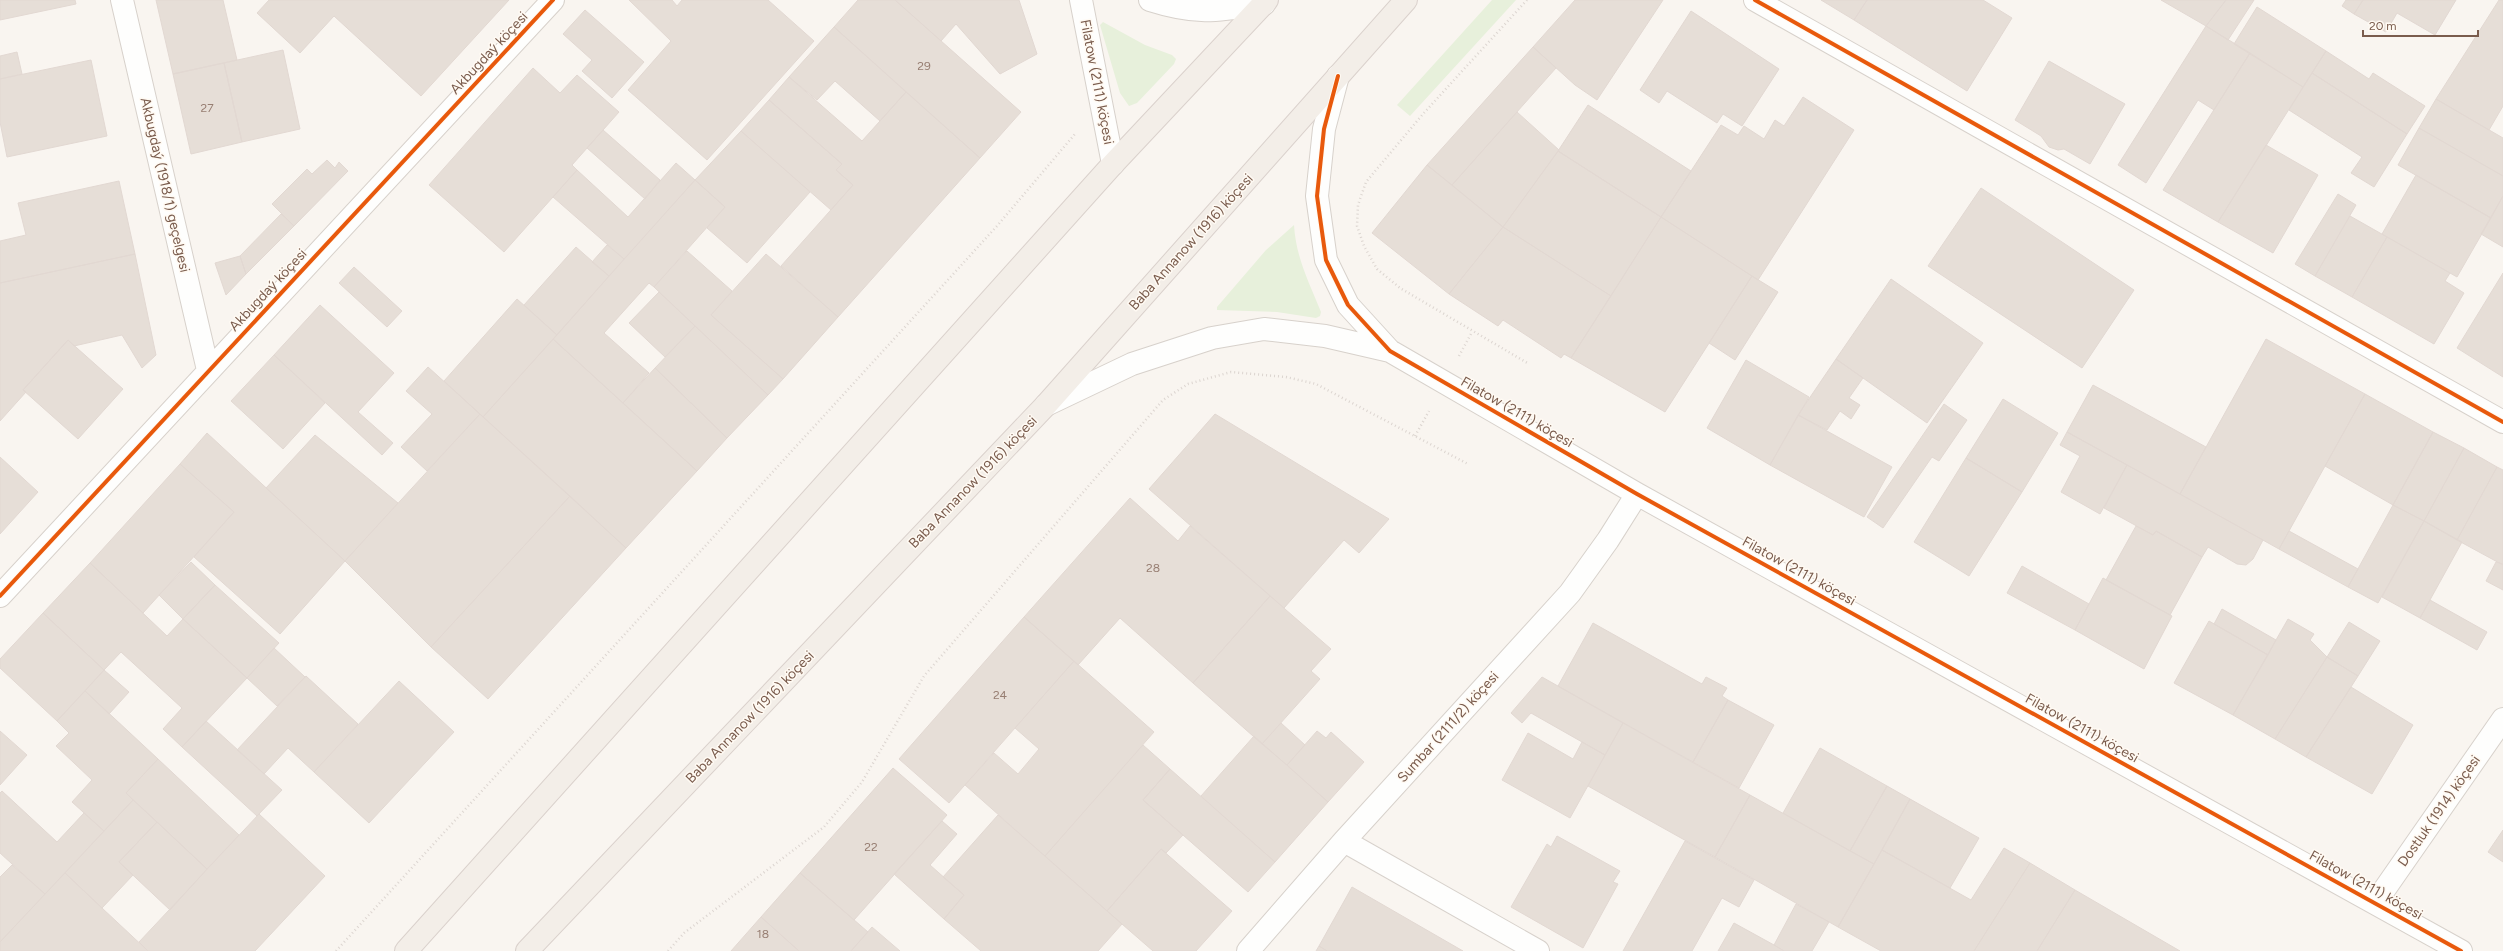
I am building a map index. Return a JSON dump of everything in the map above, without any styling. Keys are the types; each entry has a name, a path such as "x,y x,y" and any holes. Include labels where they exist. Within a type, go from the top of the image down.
{"main road":[{"name":"Baba Annanow (1916) köçesi","path":"527,951 1046,405 1406,0"},
{"path":"406,951 1113,164 1265,2"}],"street":[{"name":"Akbugdaý (1918/1) geçelgesi","path":"122,0 208,370"},
{"name":"Akbugdaý köçesi","path":"0,596 208,370 553,0"},
{"name":"Filatow (2111) köçesi","path":"1081,0 1113,164"},
{"path":"1150,0 1180,9 1216,12 1265,2"},
{"path":"1755,0 2503,422"},
{"name":"Filatow (2111) köçesi","path":"1338,76 1324,129 1317,196 1326,260 1348,305 1390,351 1637,494 2461,951"},
{"path":"1046,405 1132,364 1212,338 1264,329 1325,336 1390,351"},
{"name":"Sumbar (2111/2) köçesi","path":"1248,951 1344,841 1570,593 1608,540 1637,494"},
{"name":"Dostluk (1914) köçesi","path":"2375,903 2503,720"},
{"path":"1344,841 1538,951"}],"path":[{"path":"1527,0 1423,114 1366,182 1358,205 1356,226 1364,246 1377,269 1400,288 1529,364"},
{"path":"336,951 992,232 1101,103"},
{"path":"668,951 684,933 824,827 862,782 924,676 1163,400 1188,384 1231,372 1286,377 1316,384 1468,464"}],"green space":[{"path":"1492,0 1516,0 1410,116 1397,105"},
{"path":"1103,22 1145,45 1172,55 1176,59 1174,64 1137,103 1129,106 1120,93 1100,25"},
{"path":"1294,225 1300,259 1321,312 1320,316 1316,318 1277,312 1217,310 1217,307 1266,250"}],"building":[{"path":"0,0 75,0 76,4 0,20"},
{"path":"156,0 223,0 237,60 173,74"},
{"path":"269,0 509,0 421,96 334,16 300,53 257,13"},
{"path":"629,0 672,0 677,6 682,0 768,0 814,41 707,160 628,90 671,41"},
{"path":"858,0 895,0 1021,112 980,158 834,27"},
{"path":"895,0 1019,0 1037,54 1000,74 956,24 941,41"},
{"path":"1575,0 1663,0 1597,100 1575,85 1533,47"},
{"path":"1821,0 1867,0 1854,20"},
{"path":"1867,0 1983,0 2012,18 1967,91 1854,20"},
{"path":"2161,0 2226,0 2206,26"},
{"path":"2226,0 2254,0 2228,40 2206,26"},
{"path":"2346,0 2363,0 2354,14 2342,6"},
{"path":"2363,0 2456,0 2435,35 2397,13 2386,32 2354,14"},
{"path":"2499,0 2503,0 2503,106 2489,130 2436,99"},
{"path":"2257,7 2326,51 2303,87 2234,44"},
{"path":"585,10 644,62 612,98 582,71 592,60 563,34"},
{"path":"1691,11 1779,69 1742,126 1723,114 1717,123 1667,91 1659,103 1640,90"},
{"path":"2206,26 2250,53 2214,110 2198,100 2146,183 2118,165"},
{"path":"834,27 906,92 880,121 835,81 817,100 789,77"},
{"path":"1533,47 1556,68 1452,185 1427,165"},
{"path":"283,50 300,129 242,142 224,63"},
{"path":"2326,51 2369,79 2373,73 2425,106 2407,134 2312,73"},
{"path":"17,52 22,74 0,79 0,56"},
{"path":"2250,53 2303,87 2218,222 2163,190"},
{"path":"91,60 107,136 7,157 0,122 0,79"},
{"path":"2049,61 2125,104 2090,164 2064,149 2058,150 2049,147 2041,136 2015,120"},
{"path":"224,63 242,142 191,154 173,74"},
{"path":"533,68 560,93 577,75 619,112 572,165 577,170 504,252 429,185"},
{"path":"2312,73 2407,134 2374,187 2351,173 2362,157 2289,110"},
{"path":"789,77 862,141 906,92 980,158 838,317 781,266 853,185 836,170 842,164 769,100"},
{"path":"1803,97 1854,130 1758,280 1661,217 1721,125 1738,135 1744,126 1764,139 1775,120 1784,126"},
{"path":"2436,99 2503,138 2503,176 2419,128"},
{"path":"769,100 842,164 836,170 853,185 831,210 741,131"},
{"path":"1588,105 1691,171 1661,217 1558,151"},
{"path":"1517,112 1559,150 1503,227 1452,185"},
{"path":"2419,128 2503,176 2503,196 2491,218 2398,165"},
{"path":"603,130 660,180 645,199 587,148"},
{"path":"741,131 810,192 747,263 707,228 725,207 695,180"},
{"path":"2266,145 2318,175 2273,253 2218,222"},
{"path":"1558,151 1661,217 1611,296 1503,227"},
{"path":"327,160 335,168 339,162 348,171 294,226 272,204 307,169 312,174"},
{"path":"676,163 695,180 624,259 553,197 577,170 628,217"},
{"path":"1427,165 1503,227 1449,294 1372,233"},
{"path":"2416,175 2491,218 2457,277 2382,234"},
{"path":"695,180 725,207 654,287 649,283 604,333 649,373 623,403 553,339"},
{"path":"119,181 135,254 0,283 0,241 26,235 18,203"},
{"path":"1981,188 2134,290 2082,368 1928,266"},
{"path":"2338,194 2356,205 2315,276 2295,264"},
{"path":"2503,196 2503,247 2481,234"},
{"path":"281,214 294,226 246,274 240,256"},
{"path":"2350,216 2387,237 2352,297 2315,276"},
{"path":"1661,217 1752,276 1665,412 1571,358"},
{"path":"1503,227 1611,296 1571,358 1564,354 1561,358 1503,320 1498,326 1449,294"},
{"path":"2387,237 2450,273 2445,281 2464,293 2434,344 2352,297"},
{"path":"607,245 624,259 609,276 592,262"},
{"path":"576,247 609,276 557,335 524,305"},
{"path":"687,251 732,291 711,315 783,379 768,395 654,287"},
{"path":"135,254 156,355 142,368 122,335 74,346 68,340 23,390 26,392 0,421 0,283"},
{"path":"766,254 838,317 783,379 711,315"},
{"path":"240,256 246,274 226,295 215,263"},
{"path":"354,267 402,311 387,327 339,283"},
{"path":"2503,273 2503,377 2457,348"},
{"path":"1752,276 1778,292 1735,360 1709,343"},
{"path":"1891,279 1983,343 1927,423 1836,359"},
{"path":"659,292 695,326 665,357 629,323"},
{"path":"517,299 557,335 483,417 444,381"},
{"path":"320,305 394,373 358,412 393,443 382,455 274,355"},
{"path":"695,326 768,395 727,438 655,368"},
{"path":"553,339 697,471 626,548 483,417"},
{"path":"2266,339 2365,394 2279,549 2180,494"},
{"path":"68,340 123,389 78,439 23,390"},
{"path":"274,355 325,403 283,449 231,401"},
{"path":"1836,359 1863,378 1849,398 1860,405 1851,419 1840,411 1827,430 1798,415"},
{"path":"1746,360 1809,397 1770,465 1707,428"},
{"path":"428,367 480,414 427,471 401,447 432,414 406,391"},
{"path":"655,368 727,438 697,471 623,403"},
{"path":"2093,385 2206,447 2180,494 2067,432"},
{"path":"2365,394 2433,432 2393,505 2325,466"},
{"path":"2003,399 2058,433 2022,492 1966,458"},
{"path":"1944,404 1967,420 1939,461 1932,457 1883,528 1867,517"},
{"path":"480,414 570,496 431,647 345,561"},
{"path":"1215,414 1389,519 1359,553 1344,540 1284,608 1149,489"},
{"path":"1798,415 1892,467 1864,517 1770,465"},
{"path":"2067,432 2127,465 2100,514 2061,492 2080,456 2060,445"},
{"path":"2433,432 2464,448 2424,521 2393,505"},
{"path":"207,433 345,561 280,634 194,557 234,512 180,464"},
{"path":"315,435 398,503 345,561 266,488"},
{"path":"2464,448 2497,467 2457,540 2424,521"},
{"path":"0,457 38,492 0,534"},
{"path":"1966,458 2022,492 1969,576 1914,542"},
{"path":"180,464 234,512 143,613 90,563"},
{"path":"2127,465 2263,540 2253,559 2246,565 2237,564 2208,547 2202,557 2156,531 2153,535 2104,508"},
{"path":"2497,467 2503,470 2503,565 2457,540"},
{"path":"570,496 626,548 488,699 431,647"},
{"path":"1130,498 1178,541 1190,526 1270,596 1193,683 1120,618 1078,665 1024,617"},
{"path":"2393,505 2424,521 2378,603 2348,587"},
{"path":"2424,521 2462,542 2420,618 2382,597"},
{"path":"2136,526 2153,535 2156,531 2202,557 2170,615 2106,580"},
{"path":"2289,531 2358,569 2348,587 2279,549"},
{"path":"191,562 215,585 183,619 159,595"},
{"path":"2496,562 2503,564 2503,590 2486,581"},
{"path":"90,563 167,636 183,619 247,678 182,747 163,729 182,708 121,652 104,670 43,613"},
{"path":"2022,566 2089,604 2075,630 2007,593"},
{"path":"2103,578 2172,616 2144,669 2075,630"},
{"path":"215,585 279,643 247,678 183,619"},
{"path":"1270,596 1331,649 1311,671 1320,679 1262,744 1193,683"},
{"path":"2430,600 2487,632 2477,650 2420,618"},
{"path":"2222,609 2276,640 2268,655 2214,624"},
{"path":"43,613 104,670 57,721 0,668 0,659"},
{"path":"1024,617 1074,661 949,803 899,759"},
{"path":"2288,619 2314,634 2310,640 2327,657 2275,739 2233,715"},
{"path":"2209,621 2268,655 2233,715 2174,683"},
{"path":"2349,622 2380,641 2358,676 2327,657"},
{"path":"1593,623 1702,684 1706,677 1727,688 1722,696 1728,700 1693,762 1558,686"},
{"path":"274,648 305,677 277,706 247,678"},
{"path":"2327,657 2358,676 2306,757 2275,739"},
{"path":"1074,661 1154,732 1045,856 965,785 994,753 1018,774 1039,749 1015,728"},
{"path":"104,670 129,692 109,714 85,691"},
{"path":"306,676 358,724 314,772 288,748 264,774 237,750"},
{"path":"1542,677 1623,723 1605,755 1531,713 1522,723 1511,713"},
{"path":"399,681 454,732 369,823 314,772"},
{"path":"2351,687 2413,725 2372,794 2306,757"},
{"path":"85,691 158,759 126,793 133,800 104,831 72,802 92,780 56,746 69,733 57,721"},
{"path":"1728,700 1774,725 1739,788 1693,762"},
{"path":"206,721 282,790 257,816 182,747"},
{"path":"1281,723 1305,745 1287,765 1262,744"},
{"path":"1623,723 1750,795 1715,857 1588,786"},
{"path":"0,731 27,755 0,785"},
{"path":"1317,731 1326,738 1331,732 1364,762 1328,802 1287,765"},
{"path":"1528,733 1573,759 1582,742 1605,755 1570,818 1502,780"},
{"path":"1254,736 1328,802 1275,862 1201,796"},
{"path":"1143,745 1170,769 1143,800 1183,835 1166,853 1161,849 1107,911 1045,856"},
{"path":"1820,748 1887,786 1850,851 1783,813"},
{"path":"158,759 239,835 207,869 126,793"},
{"path":"893,768 947,815 854,920 800,873"},
{"path":"1170,769 1275,862 1248,892 1143,800"},
{"path":"1887,786 1910,799 1874,864 1850,851"},
{"path":"2,791 57,842 84,813 104,831 45,894 0,853 0,793"},
{"path":"1750,795 1874,864 1838,927 1715,857"},
{"path":"1910,799 1979,838 1950,888 1882,850"},
{"path":"133,800 157,822 119,862 133,875 102,908 65,873"},
{"path":"259,814 325,876 255,951 148,951 139,942"},
{"path":"998,815 1122,924 1098,951 981,951 944,919 964,895 943,877"},
{"path":"942,821 957,834 930,865 964,895 944,919 894,874"},
{"path":"157,822 207,869 170,910 119,862"},
{"path":"2503,830 2503,862 2488,852"},
{"path":"1557,836 1620,871 1613,882 1618,884 1583,948 1511,907 1547,844 1551,847"},
{"path":"1685,841 1754,880 1739,907 1722,898 1692,951 1623,951"},
{"path":"2004,848 2030,863 1974,951 1881,951 1838,927 1882,850 1971,900"},
{"path":"1161,849 1232,911 1196,951 1153,951 1107,911"},
{"path":"2030,863 2075,890 2037,951 1974,951"},
{"path":"12,865 45,894 0,942 0,877"},
{"path":"65,873 148,951 0,951 0,942"},
{"path":"800,873 868,932 851,951 799,951 761,917"},
{"path":"1352,887 1463,951 1327,951 1319,946"},
{"path":"2075,890 2180,951 2037,951"},
{"path":"1796,904 1829,922 1812,951 1784,951 1774,945"},
{"path":"761,917 799,951 731,951"},
{"path":"1734,923 1774,945 1784,951 1718,951"},
{"path":"872,927 900,951 851,951"},
{"path":"1319,946 1327,951 1316,951"}],"cycle path":[{"path":"0,596 553,0"},
{"path":"1755,0 2503,422"},
{"path":"1338,76 1324,129 1317,196 1326,260 1348,305 1390,351 1637,494 2461,951"}]}
